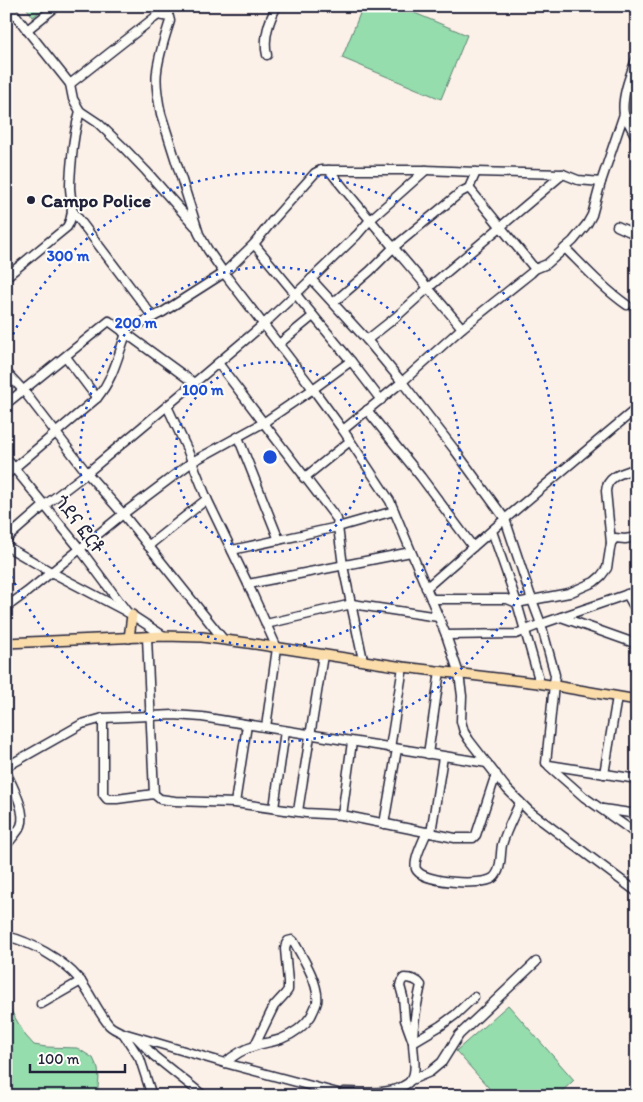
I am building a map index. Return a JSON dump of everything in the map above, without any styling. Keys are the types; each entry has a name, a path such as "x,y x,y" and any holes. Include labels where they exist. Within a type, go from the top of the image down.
{"main road":[{"path":"129,638 130,614"},
{"path":"6,643 164,636 202,637 403,667 538,683 637,700"}],"street":[{"path":"9,6 70,84 73,99 80,110 98,123 123,147 197,228"},
{"path":"27,30 57,6"},
{"path":"70,84 158,15 162,6"},
{"path":"167,16 171,6"},
{"path":"267,55 268,25 270,17 277,6"},
{"path":"158,15 167,16"},
{"path":"167,16 170,21 157,70 158,98 161,114 197,228 203,241 224,273 314,389 390,501 446,635 460,674 464,732 487,763 528,811 637,892"},
{"path":"343,430 402,382 462,328 535,269 547,264 573,241 587,224 592,215 624,114 624,99 637,57"},
{"path":"6,277 67,226 72,217 70,187 72,156 74,135 80,110"},
{"path":"624,114 633,126 637,139"},
{"path":"6,475 97,398 106,388 124,333 183,300 224,273 254,244 315,173 322,170 426,170 564,174 578,180 601,182"},
{"path":"329,170 462,328"},
{"path":"6,538 87,473 264,324 295,296 370,220 426,170"},
{"path":"333,303 370,272 394,247 461,192 469,188 476,172"},
{"path":"367,340 564,174"},
{"path":"469,188 535,269"},
{"path":"72,210 153,317"},
{"path":"617,226 637,236"},
{"path":"254,244 380,400"},
{"path":"565,248 619,299 627,304"},
{"path":"311,280 367,340 402,382 505,519 541,624 555,675 546,763 584,797 637,836"},
{"path":"279,344 313,316"},
{"path":"6,404 108,321 194,383"},
{"path":"66,357 97,398"},
{"path":"6,606 27,592 123,514 192,462 263,423 314,389 350,361"},
{"path":"218,363 337,519 344,566 363,660"},
{"path":"6,372 23,390 87,473 123,514 223,639"},
{"path":"167,406 206,499 232,550 277,648 266,727"},
{"path":"426,588 637,408"},
{"path":"367,410 421,477 472,547"},
{"path":"238,438 279,540"},
{"path":"304,478 350,441"},
{"name":"ጎደና ፎርቶ","path":"6,458 130,614"},
{"path":"431,599 507,599 517,603 569,592 594,582 602,576 606,568 611,543 606,486 608,481 614,477 637,468"},
{"path":"148,546 206,499"},
{"path":"232,550 338,527 394,511"},
{"path":"492,531 517,603 538,676 538,683"},
{"path":"611,543 616,538 637,537"},
{"path":"6,546 130,614 164,636"},
{"path":"248,584 411,552"},
{"path":"446,635 516,634 525,632 541,624 637,591"},
{"path":"627,594 637,612"},
{"path":"266,624 352,604 438,617"},
{"path":"561,617 637,644"},
{"path":"147,637 154,794"},
{"path":"298,811 323,655"},
{"path":"384,824 403,667"},
{"path":"428,754 440,672"},
{"path":"604,774 616,697"},
{"path":"6,766 82,724 103,718 174,715 202,717 487,763"},
{"path":"103,718 103,794 107,800 154,794 160,798 175,801 235,804 342,815 466,839 474,838 496,774"},
{"path":"235,804 247,725"},
{"path":"274,808 284,731"},
{"path":"342,815 352,742"},
{"path":"443,757 429,833 415,865 419,874 438,880 468,882 491,879 497,873 502,846 520,802"},
{"path":"548,765 637,779"},
{"path":"6,772 23,814 22,824 6,846"},
{"path":"601,809 637,814"},
{"path":"6,936 16,938 40,949 69,968 110,1025 123,1033 348,1096"},
{"path":"225,1063 235,1054 281,1039 297,1031 305,1024 317,1003 317,992 312,979 292,940 288,941 285,949 288,990 274,1006 255,1046"},
{"path":"337,1092 394,1090 430,1072 442,1062 459,1035 536,962"},
{"path":"411,1080 414,1075 413,1042 421,985 418,981 404,978 400,986 405,1020 413,1042"},
{"path":"41,1004 80,981"},
{"path":"413,1042 455,1015 474,997"},
{"path":"123,1033 140,1059 152,1096"},
{"path":"136,1037 154,1056 204,1096"}],"green space":[{"path":"25,6 47,6 33,17"},
{"path":"363,6 398,6 467,35 441,99 342,58"},
{"path":"6,1002 25,1035 34,1045 77,1048 93,1058 98,1069 99,1078 97,1096 6,1096"},
{"path":"508,1005 574,1080 557,1096 496,1096 456,1051"}],"place":[{"name":"Campo Police","path":"31,200"}]}
